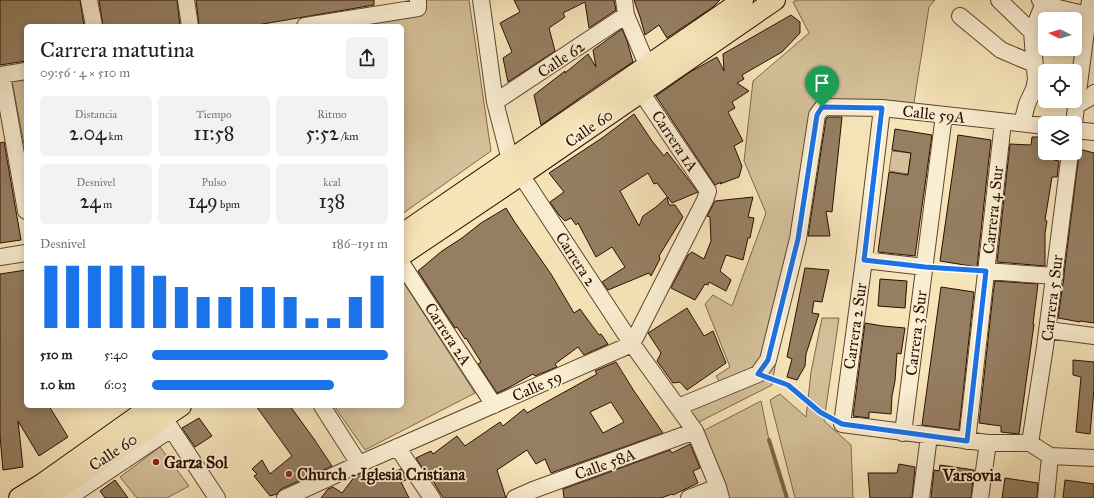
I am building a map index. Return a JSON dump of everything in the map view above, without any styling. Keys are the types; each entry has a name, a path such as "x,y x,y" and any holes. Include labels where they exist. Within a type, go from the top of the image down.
{"main road":[{"name":"Calle 60","path":"404,253 647,66 743,0"},
{"name":"Calle 60","path":"404,233 641,92 775,0"},
{"name":"Calle 60","path":"20,498 45,493 178,408"}],"street":[{"path":"89,0 94,24"},
{"path":"186,0 190,24"},
{"name":"Carrera 2","path":"481,0 495,102 516,167 632,344 695,431 720,492"},
{"path":"999,0 1032,32"},
{"path":"1022,123 1026,104 1034,89 1036,80 1032,32 1042,1 1090,20 1082,72"},
{"path":"315,24 418,4"},
{"path":"625,8 647,66"},
{"name":"Calle 62","path":"495,102 625,8"},
{"path":"960,16 1001,50 1034,64"},
{"path":"24,71 1,75 24,200"},
{"name":"Carrera 1A","path":"632,344 706,200 708,191 641,92"},
{"path":"1082,102 1091,97 1094,93"},
{"name":"Calle 59A","path":"758,374 768,360 798,239 817,115 822,107 882,108 1038,125"},
{"name":"Carrera 2 Sur","path":"842,424 864,260 882,108"},
{"name":"Carrera 3 Sur","path":"903,432 944,115"},
{"name":"Carrera 4 Sur","path":"967,441 1003,122"},
{"path":"1082,131 1094,132"},
{"name":"Carrera 5 Sur","path":"1030,442 1048,330 1069,160"},
{"path":"0,257 24,253"},
{"path":"864,260 925,267"},
{"name":"Carrera 2A","path":"404,267 494,405"},
{"path":"986,271 1054,276"},
{"path":"1048,330 1094,336"},
{"name":"Calle 59","path":"286,498 397,447 632,344"},
{"path":"678,407 758,374"},
{"path":"323,408 359,464"},
{"path":"162,418 217,498"},
{"name":"Calle 60","path":"68,498 162,418"},
{"path":"842,424 967,441 988,443 1030,442 1050,456 1094,458"},
{"name":"Calle 58A","path":"515,498 534,494 695,431"},
{"path":"921,498 929,436"},
{"path":"980,498 988,443"},
{"path":"397,447 432,498"},
{"path":"1046,498 1050,456"},
{"path":"689,498 720,492"}],"path":[{"path":"925,267 986,271"},
{"path":"758,374 788,385 820,412 842,424"}],"shaded area":[{"path":"422,0 469,0 491,151 404,213 404,24 335,24"},
{"path":"796,0 935,0 929,7 913,109 818,107 772,385 697,423 687,409 725,390 716,376 730,367 705,304 713,295 732,306 766,213 744,161 753,81 809,33 793,2"},
{"path":"24,78 24,144 12,81"},
{"path":"892,151 911,153 908,174 889,171"},
{"path":"404,283 475,393 365,450 335,408 404,408"},
{"path":"822,318 839,318 824,421 851,445 853,498 795,498 770,400 780,394 806,417 811,372"},
{"path":"761,401 769,440 786,498 723,498 701,432"},
{"name":"Garza Sol","path":"160,447 189,486 167,498 137,498 120,477"}],"building":[{"path":"0,0 80,0 84,24 24,24 24,61 0,65"},
{"path":"99,0 177,0 180,24 103,24"},
{"path":"196,0 374,0 374,5 263,24 199,24"},
{"path":"514,0 614,0 616,10 589,28 585,2 563,13 565,17 549,28 555,51 508,82 503,58 512,52 500,23 520,12"},
{"path":"634,0 720,0 713,7 667,38 659,25 645,35"},
{"path":"791,15 800,22 800,33 782,52 742,75 744,79 737,83 749,91 732,102 735,108 728,112 743,141 734,146 742,166 739,177 715,185 656,96 690,72 717,57 724,71 723,54"},
{"path":"622,29 633,62 541,125 534,95 565,71 565,73 588,54 596,67 593,50"},
{"path":"634,114 664,156 667,152 698,192 672,203 657,183 654,184 648,173 620,191 639,226 643,216 667,197 669,205 675,205 683,217 659,256 660,259 651,276 649,273 608,290 602,282 625,267 612,247 596,257 578,223 576,225 571,218 565,221 559,215 550,202 564,192 549,173 602,138"},
{"path":"828,117 842,117 832,212 826,211 830,236 808,236 826,119"},
{"path":"895,129 932,135 915,256 878,252 889,172 908,175 911,153 892,150"},
{"path":"958,135 991,140 977,267 940,261"},
{"path":"1032,137 1038,137 1038,160 1059,161 1057,177 1052,177 1045,220 1047,221 1045,233 1045,266 997,262 1010,144 1031,145"},
{"path":"4,142 21,240 0,243 0,143"},
{"path":"1082,150 1094,153 1094,323 1058,318 1078,160 1082,160"},
{"path":"753,197 748,217 754,218 743,260 726,255 720,271 731,280 726,291 709,282 708,285 705,284 695,300 671,288 688,255 692,252 704,259 711,241 710,217 707,216 715,201"},
{"path":"506,208 551,274 574,313 580,309 599,335 601,334 608,344 584,355 578,347 555,364 557,367 535,376 533,374 497,393 478,364 481,362 466,338 465,339 457,327 455,328 418,271 442,251 481,223"},
{"path":"805,268 829,270 822,302 814,301 812,313 819,314 806,354 805,366 797,380 787,377 792,359 787,357"},
{"path":"24,270 24,408 50,408 68,437 39,456 18,421 23,467 3,470 0,436 0,274"},
{"path":"880,279 907,281 905,308 878,306"},
{"path":"995,281 1038,284 1019,434 1001,432 1001,426 979,423"},
{"path":"941,287 974,292 959,430 922,425"},
{"path":"687,308 704,336 713,331 726,363 687,390 680,382 673,383 657,361 661,353 648,333"},
{"path":"865,323 905,328 901,354 897,353 891,414 869,412 869,418 853,416"},
{"path":"1073,360 1094,362 1094,389 1090,434 1076,432 1081,377 1073,375"},
{"path":"616,362 663,433 551,473 545,459 536,464 527,450 497,470 506,498 443,498 427,471 425,472 416,458 431,451 433,454 457,436 465,446 500,422 503,426 524,409 527,413 597,374 595,371","holes":["611,402 624,422 603,433 590,412"]},
{"path":"257,408 291,408 332,466 281,489 277,494 270,496 254,476 257,474 252,469 262,460 270,474 292,456"},
{"path":"199,418 212,436 195,447 182,428"},
{"path":"690,444 700,468 693,471 698,483 673,495 672,494 661,498 564,498 563,489 670,450 672,453"},
{"path":"899,464 915,467 912,498 870,498 868,473 897,473"},
{"path":"940,465 974,470 971,498 931,498 934,470 939,471"},
{"path":"401,469 408,479 401,482 409,498 321,498 328,489 333,487 342,493 355,476 363,472 373,481"},
{"path":"1005,478 1038,483 1037,498 1002,498"},
{"path":"115,480 128,498 105,498 100,491"},
{"path":"1065,480 1094,484 1094,498 1063,498"}],"waterway":[{"path":"769,440 787,498"}],"place":[{"name":"Garza Sol","path":"156,462"},
{"name":"Church - Iglesia Cristiana","path":"289,474"}],"district":[{"name":"Varsovia","path":"972,475"}],"route":[{"path":"822,107 882,108 864,260 925,267 986,271 967,441 842,424 820,412 788,385 758,374 768,360 798,239 817,115 822,107"}]}
